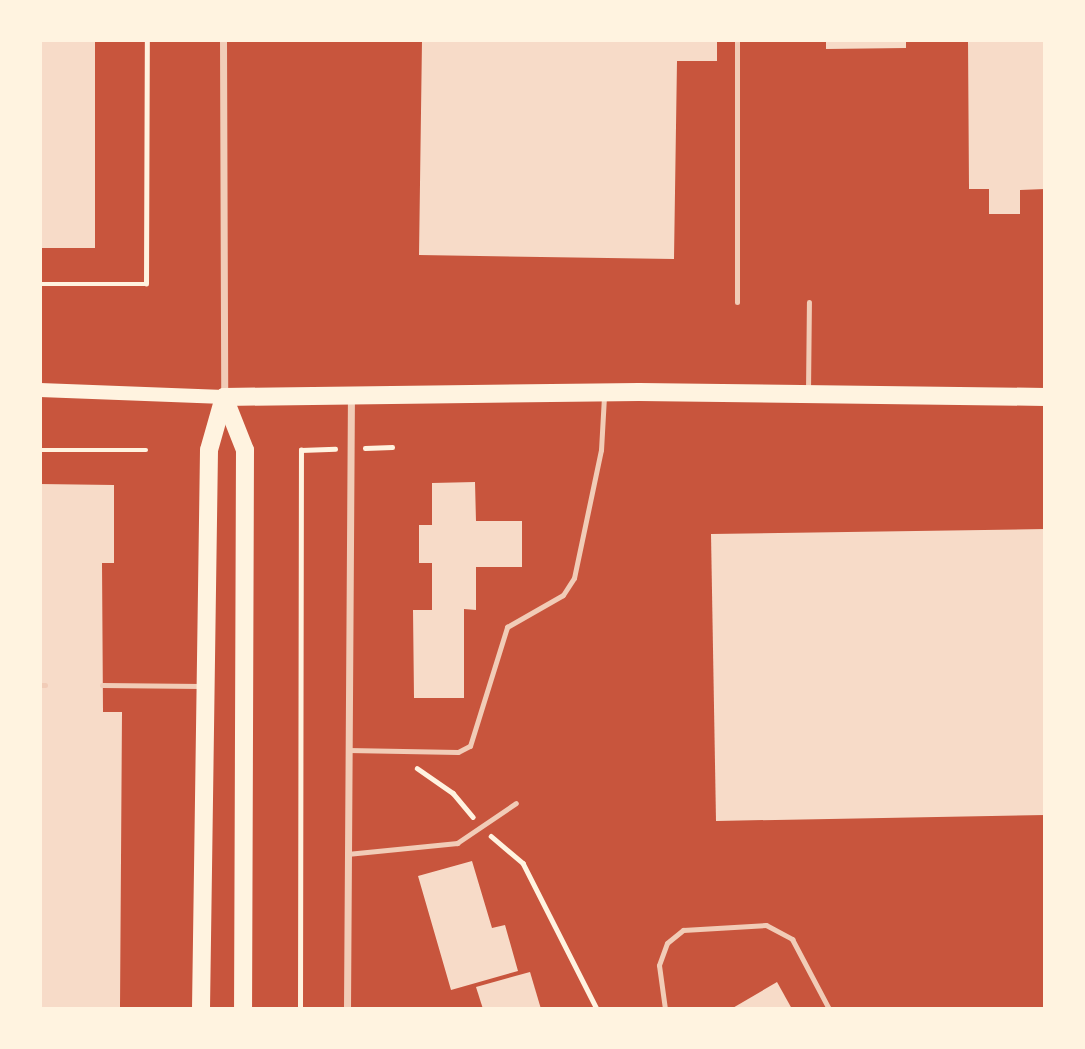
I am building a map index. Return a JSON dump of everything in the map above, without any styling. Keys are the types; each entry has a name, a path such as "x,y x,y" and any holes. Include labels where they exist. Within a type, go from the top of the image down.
{"main road":[{"path":"40,390 224,397 604,392 1045,397"},
{"path":"201,1009 209,450 224,397"},
{"path":"224,397 245,450 243,1009"}],"street":[{"path":"223,40 224,397"},
{"path":"346,1009 350,395"}],"lane":[{"path":"737,40 737,302"},
{"path":"808,396 809,302"},
{"path":"348,750 391,751 470,746 507,626 563,595 574,578 601,450 604,392"},
{"path":"102,685 204,686"},
{"path":"347,854 457,843 516,803"},
{"path":"666,1009 659,965 675,937 683,930 766,925 792,939 829,1009"}],"path":[{"path":"40,284 146,284 147,40"},
{"path":"40,450 146,450"},
{"path":"300,1009 301,450"},
{"path":"391,751 453,793 481,827 523,863 597,1009"}],"building":[{"path":"42,40 95,40 95,248 40,248"},
{"path":"422,40 717,40 717,61 677,61 674,259 419,255"},
{"path":"826,40 906,40 906,48 826,49"},
{"path":"968,40 1045,40 1045,189 1020,190 1020,214 989,214 989,189 969,189"},
{"path":"475,482 476,521 522,521 522,567 476,567 476,610 464,609 464,698 414,698 413,610 432,610 432,563 419,563 419,525 432,525 432,483"},
{"path":"40,484 114,485 114,563 102,563 103,712 122,712 120,1009 40,1009"},
{"path":"1045,529 1045,815 716,821 711,534"},
{"path":"472,861 492,928 505,925 518,971 451,990 418,876"},
{"path":"530,972 541,1009 483,1009 476,987"},
{"path":"777,982 792,1009 731,1009"}]}
